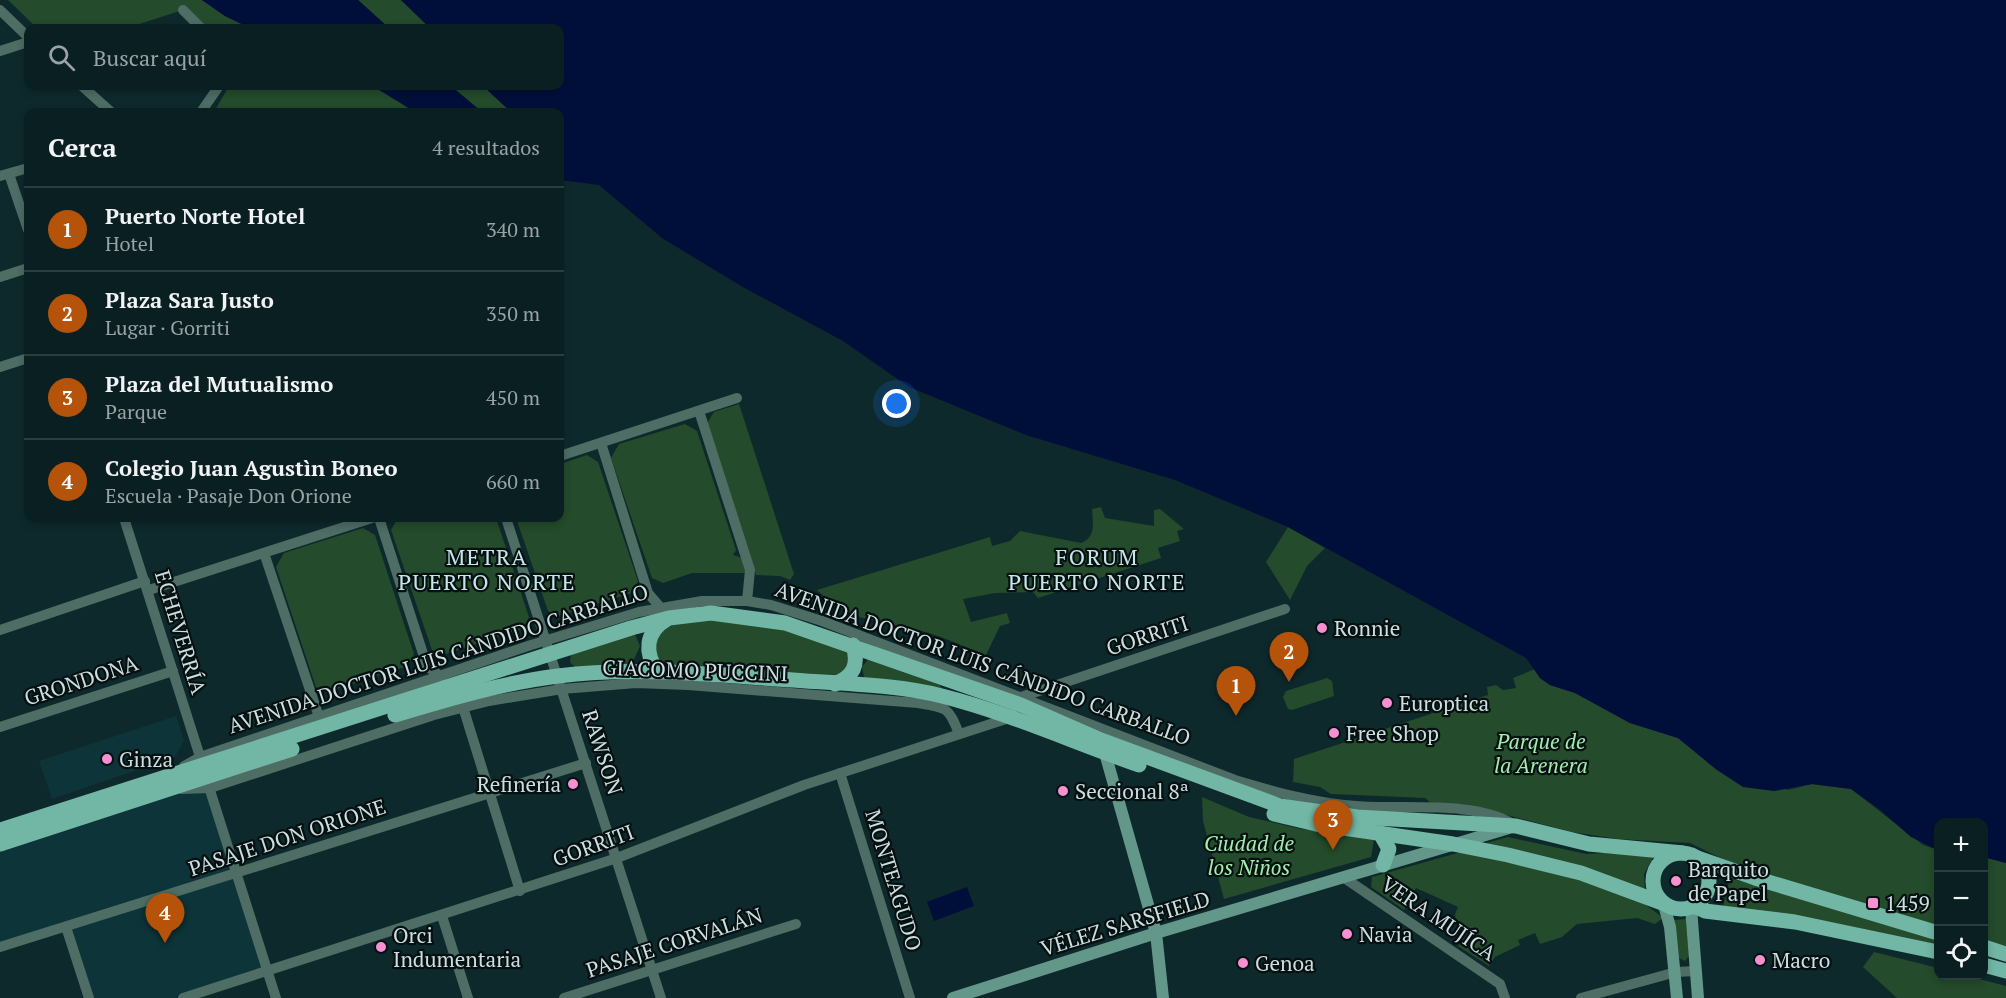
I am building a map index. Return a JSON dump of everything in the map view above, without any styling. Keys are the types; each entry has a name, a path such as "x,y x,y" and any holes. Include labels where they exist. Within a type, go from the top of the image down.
{"main road":[{"path":"724,614 742,601"},
{"path":"658,672 651,661 648,648 654,630 665,613"},
{"name":"AVENIDA DOCTOR LUIS CÁNDIDO CARBALLO","path":"205,772 292,738 460,683 549,647 665,613 724,614 824,628 853,645 1021,705 1279,815 1316,824 1453,844 1581,873 1663,904"},
{"path":"835,684 847,679 855,669 857,657 853,645"},
{"name":"AVENIDA DOCTOR LUIS CÁNDIDO CARBALLO","path":"0,830 170,783 462,694 560,682 631,677 658,672 835,684 940,696 1101,740 1228,789 1290,807 1357,817 1516,826 1589,844 1688,855 1755,878 1934,932"},
{"path":"441,677 460,683"},
{"path":"391,716 407,723"},
{"path":"273,732 292,738"},
{"path":"1101,740 1156,933 1163,998"},
{"name":"AVENIDA DOCTOR LUIS CÁNDIDO CARBALLO","path":"0,844 170,783"},
{"name":"VÉLEZ SARSFIELD","path":"953,998 1156,933 1516,826"},
{"path":"1380,833 1389,849 1383,865"},
{"path":"1663,904 1682,910 1693,907 1702,900 1709,880 1701,862 1688,855 1664,859 1653,875 1654,891 1663,904 1676,972 1677,998"},
{"path":"1693,907 1705,911 1838,930 1934,951"},
{"path":"1693,907 1698,998"},
{"path":"1988,949 2006,954"},
{"path":"1988,966 2006,971"}],"street":[{"path":"0,10 24,33"},
{"path":"183,10 197,24"},
{"path":"0,51 24,43"},
{"path":"86,90 107,108"},
{"path":"204,108 216,90"},
{"path":"24,169 5,175 24,220"},
{"path":"0,277 24,269"},
{"path":"0,367 24,359"},
{"path":"564,455 737,398"},
{"path":"699,411 750,570 742,601"},
{"path":"601,443 648,593 665,613"},
{"name":"ECHEVERRÍA","path":"125,522 276,998"},
{"path":"0,630 264,553 360,522"},
{"path":"380,522 427,666 441,677"},
{"name":"RAWSON","path":"507,522 661,998"},
{"path":"264,553 319,717"},
{"name":"AVENIDA DOCTOR LUIS CÁNDIDO CARBALLO","path":"665,613 702,601 742,601 771,605 824,628 1021,697 1101,740"},
{"name":"GORRITI","path":"1021,697 1286,609"},
{"name":"AVENIDA DOCTOR LUIS CÁNDIDO CARBALLO","path":"170,783 205,772 273,732 441,677 549,647"},
{"name":"GRONDONA","path":"0,727 173,671"},
{"name":"GIACOMO PUCCINI","path":"631,677 943,707 951,713 960,734"},
{"path":"205,772 407,723 560,682"},
{"path":"463,707 520,891"},
{"name":"GORRITI","path":"183,998 520,891 616,858 840,773 1012,717"},
{"name":"PASAJE DON ORIONE","path":"0,947 586,763"},
{"name":"MONTEAGUDO","path":"840,773 910,998"},
{"name":"VERA MUJÍCA","path":"1343,877 1500,984 1505,998"},
{"path":"442,916 468,998"},
{"name":"PASAJE CORVALÁN","path":"564,998 796,924"},
{"path":"66,927 89,998"},
{"path":"1581,998 1676,972 1696,971"}],"shaded area":[{"name":"Ginza","path":"176,716 184,740 175,757 52,799 39,761"},
{"path":"206,777 268,971 183,998 89,998 66,927 0,947 0,844"}],"green space":[{"path":"8,0 202,0 242,24 202,24 186,9 139,24 33,24"},
{"path":"358,0 401,0 426,24 385,24"},
{"path":"227,90 379,90 409,108 216,108"},
{"path":"456,90 487,90 507,108 477,108"},
{"path":"739,404 794,574 790,580 780,576 756,575 707,423 714,412"},
{"path":"685,424 697,431 736,550 733,555 742,558 747,573 692,573 663,583 652,578 611,458 619,444"},
{"path":"587,455 598,462 638,581 632,593 559,616 548,611 517,522 564,522 564,463"},
{"path":"1101,507 1105,518 1154,526 1154,510 1160,509 1184,529 1177,531 1180,541 1158,548 1161,558 1038,598 1033,592 995,593 963,599 971,622 1007,613 1010,623 1000,626 986,655 932,634 873,621 851,613 817,590 990,537 992,546 1010,541 1020,531 1081,543 1091,533 1092,509"},
{"path":"396,522 497,522 529,617 523,629 442,655 432,650 391,530"},
{"path":"1288,527 1325,548 1307,566 1290,600 1266,562"},
{"path":"363,528 375,535 414,654 408,666 327,692 316,687 276,567 284,553"},
{"path":"702,618 746,619 846,649 852,664 838,677 658,665 654,646 657,634 668,626"},
{"path":"634,632 640,646 632,664 578,670 570,662 571,654"},
{"path":"870,657 940,685 942,688 865,683 862,667"},
{"name":"Parque de la Arenera","path":"1535,669 1540,678 1550,685 1575,693 1630,723 1678,738 1717,770 1788,790 1812,784 1851,789 1923,845 1934,849 1934,925 1739,867 1690,843 1618,839 1572,832 1484,809 1433,805 1425,798 1331,794 1320,787 1293,782 1294,759 1488,695 1487,687 1496,685 1503,690 1516,688 1513,678"},
{"path":"1327,678 1332,681 1334,696 1292,710 1288,709 1283,697 1286,691"},
{"name":"Ciudad de los Niños","path":"1202,797 1249,817 1301,829 1374,839 1371,857 1224,899 1203,821"},
{"path":"1508,837 1586,854 1654,856 1644,874 1645,890 1483,844"},
{"path":"1461,852 1540,867 1594,881 1643,903 1663,918 1655,924 1637,918 1577,924 1562,937 1540,944 1535,933 1518,940 1520,945 1495,957 1489,966 1458,946 1469,931 1460,921 1456,922 1455,914 1458,907 1416,888 1404,910 1371,887 1372,877"},
{"path":"1988,858 2006,863 2006,947 1988,941"},
{"path":"1730,878 1934,939 1934,944 1835,923 1723,907"},
{"path":"1686,919 1689,956 1685,961 1679,958 1673,920"},
{"path":"1874,952 1934,967 1934,980 1983,980 2006,986 2006,998 1897,998 1863,967"}],"water":[{"path":"202,0 358,0 385,24 242,24"},
{"path":"401,0 2006,0 2006,863 1988,858 1988,818 1934,818 1934,848 1911,837 1879,809 1851,789 1812,784 1774,791 1743,787 1717,770 1678,738 1630,723 1575,693 1550,685 1540,678 1526,658 1288,527 1175,480 1026,435 909,387 843,341 741,286 662,238 599,185 564,181 564,108 507,108 487,90 564,90 564,24 426,24"},
{"path":"379,90 456,90 477,108 409,108"},
{"path":"967,887 974,906 934,921 927,902"}],"place":[{"name":"Ronnie","path":"1322,628"},
{"name":"Plaza Sara Justo","path":"1289,682"},
{"name":"Europtica","path":"1387,703"},
{"name":"Puerto Norte Hotel","path":"1236,716"},
{"name":"Free Shop","path":"1334,733"},
{"name":"Ginza","path":"107,759"},
{"name":"Refinería","path":"573,784"},
{"name":"Seccional 8ª","path":"1063,791"},
{"name":"Plaza del Mutualismo","path":"1333,850"},
{"name":"Barquito de Papel","path":"1676,881"},
{"name":"1459","path":"1873,903"},
{"name":"Navia","path":"1347,934"},
{"name":"Colegio Juan Agustìn Boneo","path":"165,943"},
{"name":"Orci Indumentaria","path":"381,947"},
{"name":"Macro","path":"1760,960"},
{"name":"Genoa","path":"1243,963"}],"district":[{"name":"METRA PUERTO NORTE","path":"487,568"},
{"name":"FORUM PUERTO NORTE","path":"1097,568"}]}
